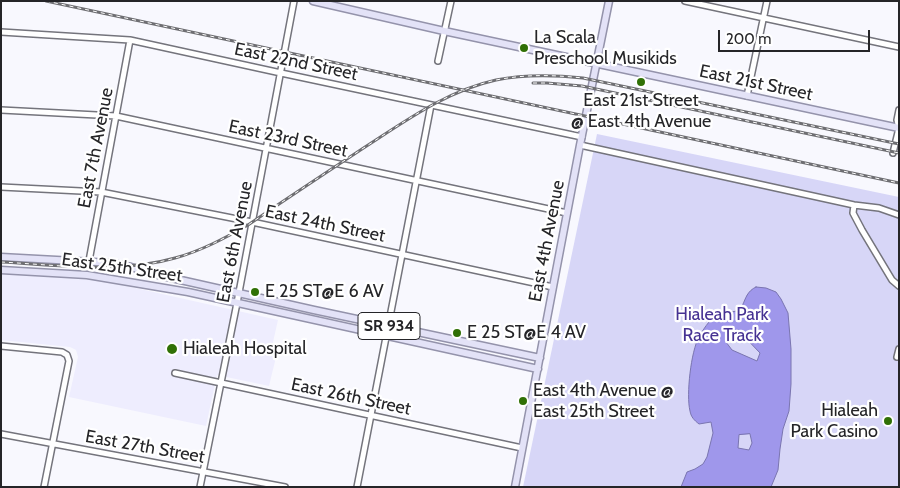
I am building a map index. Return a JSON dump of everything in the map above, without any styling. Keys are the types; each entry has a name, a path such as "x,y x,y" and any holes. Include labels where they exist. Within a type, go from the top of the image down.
{"main road":[{"name":"East 21st Street","path":"313,1 444,31 899,128"},
{"name":"East 4th Avenue","path":"515,487 609,1"},
{"name":"SR 934","path":"1,257 112,263 239,294 540,358"},
{"name":"East 25th Street","path":"1,270 87,275 202,294 237,303"},
{"name":"SR 934","path":"237,303 538,369"}],"street":[{"name":"East 6th Avenue","path":"200,487 239,294 294,1"},
{"path":"438,61 451,1"},
{"path":"686,1 899,47"},
{"path":"748,96 767,1"},
{"name":"East 22nd Street","path":"1,32 130,40 582,137"},
{"name":"East 7th Avenue","path":"89,261 130,40"},
{"path":"357,487 431,105"},
{"name":"East 23rd Street","path":"1,110 116,116 567,213"},
{"path":"893,152 899,128 897,120 899,110"},
{"path":"580,145 854,205 880,208 899,214"},
{"name":"East 24th Street","path":"1,187 101,192 252,222 553,287"},
{"path":"854,205 854,213 862,230 892,280 899,286"},
{"path":"1,346 62,352 67,355 69,360 44,487"},
{"path":"899,349 897,357 899,357"},
{"name":"East 26th Street","path":"174,373 522,448"},
{"name":"East 27th Street","path":"1,434 285,487"}],"shaded area":[{"name":"Hialeah Hospital","path":"1,274 91,278 278,320 271,351 277,353 269,386 217,375 206,426 69,397 78,357 76,350 70,347 1,340"},
{"path":"756,287 776,292 788,313 791,384 789,411 783,429 778,470 771,487 681,487 687,472 703,464 707,457 713,433 711,422 699,424 693,418 690,411 689,384 696,344 704,329 715,316 722,310 737,311","holes":["738,330 760,353 757,361 732,350 726,342 730,334","750,434 752,443 749,450 738,448 739,435"]}],"green space":[{"name":"Hialeah Park Race Track","path":"597,134 899,197 899,487 523,487"}],"railway":[{"path":"46,1 899,183"},
{"path":"1,262 89,267 132,266 154,263 194,252 248,225 426,108 478,85 507,78 540,76 583,78 899,144"},
{"path":"533,83 582,86 899,153"}],"place":[{"name":"La Scala Preschool Musikids","path":"524,48"},
{"name":"East 21st Street @ East 4th Avenue","path":"641,82"},
{"name":"E 25 ST@E 6 AV","path":"255,292"},
{"name":"E 25 ST@E 4 AV","path":"457,333"},
{"name":"Hialeah Hospital","path":"172,349"},
{"name":"East 4th Avenue @ East 25th Street","path":"523,401"},
{"name":"Hialeah Park Casino","path":"888,421"}]}
